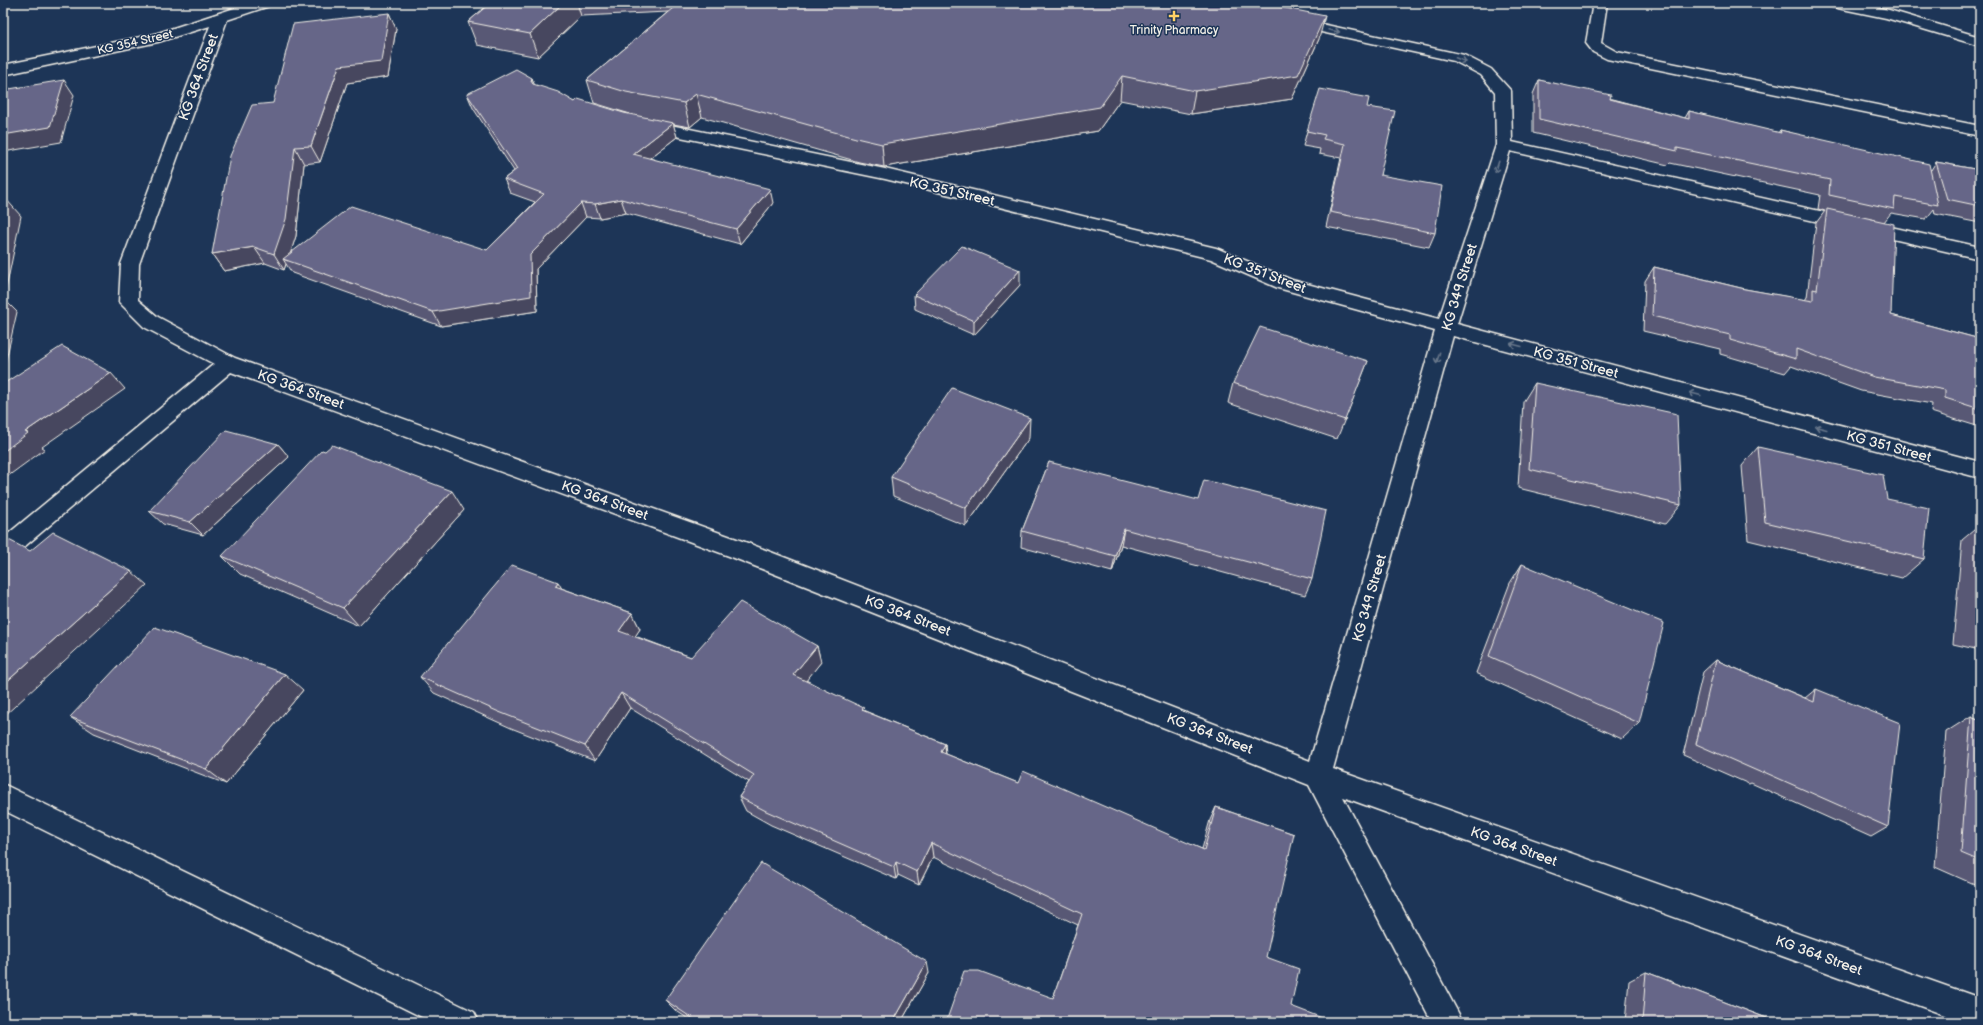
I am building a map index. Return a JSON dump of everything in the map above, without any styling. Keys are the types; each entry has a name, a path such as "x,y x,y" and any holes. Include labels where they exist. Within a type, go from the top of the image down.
{"street":[{"name":"KG 354 Street","path":"3,70 158,38 264,3"},
{"path":"1600,3 1593,43 1598,50 1612,56 1980,131"},
{"path":"1833,3 1889,14 1980,42"},
{"name":"KG 349 Street","path":"1274,17 1459,58 1486,72 1503,91 1504,145 1446,327 1318,776"},
{"name":"KG 364 Street","path":"220,18 130,264 128,302 151,322 228,363 737,548 1318,776 1980,1013"},
{"name":"KG 351 Street","path":"629,122 885,174 1216,254 1285,284 1980,470"},
{"path":"1504,145 1980,253"},
{"path":"3,551 228,363"},
{"path":"1318,776 1448,1022"},
{"path":"3,797 464,1022"}],"building":[{"path":"490,3 563,3 530,34 468,22"},
{"path":"679,3 1261,3 1325,16 1298,75 1195,91 1122,76 1100,107 882,144 696,94 684,103 626,92 587,80"},
{"path":"389,13 381,61 339,66 311,146 295,147 286,219 274,254 254,247 212,254 230,156 252,105 273,103 293,24"},
{"path":"516,69 532,78 531,81 533,84 558,92 575,102 578,99 624,113 673,123 633,154 770,189 736,229 621,199 595,204 581,203 530,255 531,296 433,312 283,259 351,206 487,250 544,194 504,179 517,169 467,94"},
{"path":"64,80 50,127 3,135 3,90"},
{"path":"1539,80 1611,95 1610,99 1689,119 1689,111 1781,133 1780,130 1929,164 1938,205 1895,197 1894,209 1829,195 1830,180 1677,148 1677,151 1539,119"},
{"path":"1320,89 1369,98 1367,107 1395,111 1380,175 1442,186 1435,233 1330,212 1345,144 1323,139 1325,135 1307,131"},
{"path":"1936,162 1980,170 1980,206 1947,199"},
{"path":"1827,209 1894,224 1891,315 1980,339 1980,409 1945,398 1945,390 1874,377 1796,349 1796,359 1730,340 1730,335 1652,316 1654,267 1745,289 1813,301 1813,289 1817,290"},
{"path":"962,246 1020,270 974,321 914,295"},
{"path":"1260,327 1368,361 1345,420 1233,383"},
{"path":"62,346 111,373 25,432 28,433 3,452 3,384"},
{"path":"1535,383 1677,414 1681,505 1529,469"},
{"path":"952,388 1030,418 966,508 891,477"},
{"path":"226,430 278,444 190,522 149,511"},
{"path":"332,445 452,491 343,608 222,556 322,450 325,451"},
{"path":"1758,447 1883,475 1887,499 1929,508 1924,559 1765,522"},
{"path":"1049,462 1198,500 1204,480 1326,511 1312,579 1124,529 1115,556 1022,531"},
{"path":"53,532 131,571 3,685 3,537 30,551"},
{"path":"1522,564 1664,623 1639,723 1489,656"},
{"path":"512,565 558,582 555,586 632,613 619,631 691,657 740,602 817,646 793,675 864,708 862,710 945,744 941,752 1018,783 1023,771 1204,850 1216,807 1294,834 1266,957 1299,969 1291,1006 1330,1022 946,1022 964,971 979,971 1053,998 1082,914 931,843 917,872 896,862 894,867 766,811 739,797 754,775 621,693 585,746 499,712 420,677"},
{"path":"1980,584 1980,627 1977,626"},
{"path":"155,627 285,674 206,769 70,717"},
{"path":"1716,660 1814,702 1816,689 1900,723 1888,827 1764,772 1764,774 1696,744"},
{"path":"1971,716 1980,720 1980,861 1961,853"},
{"path":"761,863 927,962 893,1022 698,1022 665,1000"},
{"path":"1646,972 1777,1022 1642,1022"}],"place":[{"name":"Trinity Pharmacy","path":"1174,16"}]}
